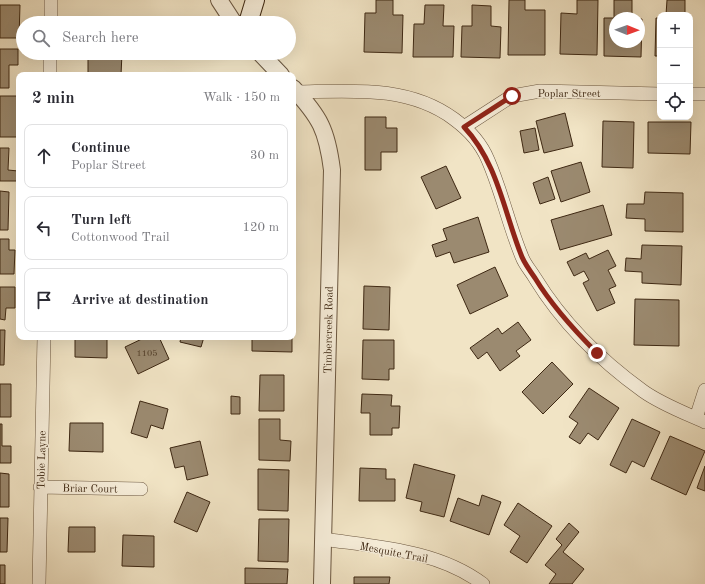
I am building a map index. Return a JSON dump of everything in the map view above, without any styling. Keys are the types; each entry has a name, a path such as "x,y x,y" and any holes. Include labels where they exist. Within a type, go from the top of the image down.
{"main road":[{"path":"250,16 255,0"}],"street":[{"path":"51,0 51,16"},
{"path":"219,0 229,16"},
{"path":"50,60 50,72"},
{"path":"267,60 279,72"},
{"path":"296,90 357,90 399,94 424,102 444,112 464,127 477,141 488,160 522,258 546,296 574,330 608,363 644,392 700,420 705,390"},
{"name":"Timbercreek Road","path":"296,91 316,115 328,143 332,170 322,584"},
{"name":"Poplar Street","path":"464,127 512,96 540,91 657,94"},
{"path":"693,94 705,94"},
{"name":"Tobie Layne","path":"39,584 44,340"},
{"name":"Briar Court","path":"40,487 140,489"},
{"name":"Mesquite Trail","path":"323,539 395,550 428,557 453,566 483,584"}],"building":[{"path":"376,0 393,0 393,15 403,15 402,53 364,52 365,13 376,13"},
{"path":"509,0 525,0 525,10 545,10 545,55 508,55"},
{"path":"577,0 598,0 597,55 560,54 561,13 577,14"},
{"path":"614,0 632,0 632,12 614,12"},
{"path":"667,0 685,0 685,12 666,12"},
{"path":"0,5 20,5 20,16 16,16 16,38 0,38"},
{"path":"425,5 444,5 443,26 454,26 453,57 413,57 414,24 424,24"},
{"path":"472,5 491,6 491,26 501,27 500,58 461,57 462,26 472,26"},
{"path":"604,18 609,18 609,48 641,48 641,57 604,56"},
{"path":"656,18 657,18 657,56 655,56"},
{"path":"0,49 16,49 16,60 18,60 18,65 9,65 9,88 0,88"},
{"path":"88,60 122,60 121,72 88,72"},
{"path":"0,96 16,96 16,137 0,137"},
{"path":"565,113 573,146 544,153 536,121"},
{"path":"365,117 386,117 386,128 397,128 397,152 381,152 381,170 365,170"},
{"path":"603,121 634,122 633,168 602,167"},
{"path":"648,122 691,122 690,154 648,153"},
{"path":"535,128 539,150 524,153 520,131"},
{"path":"0,148 9,148 8,170 16,171 16,181 0,181"},
{"path":"581,162 590,192 561,202 551,171"},
{"path":"446,166 461,198 436,209 421,177"},
{"path":"548,177 555,199 540,204 533,183"},
{"path":"0,191 9,192 8,230 0,230"},
{"path":"645,192 683,193 683,232 645,231 645,219 626,218 627,204 644,204"},
{"path":"603,205 612,235 560,250 551,220"},
{"path":"478,217 489,252 454,263 450,252 436,257 432,245 447,240 443,229"},
{"path":"0,239 9,239 9,250 15,250 14,274 0,274"},
{"path":"642,245 682,246 681,285 642,283 642,272 625,271 626,258 641,259"},
{"path":"608,250 616,266 608,270 616,286 609,289 615,303 597,311 583,283 589,280 584,271 574,276 567,262 586,253 589,259"},
{"path":"495,267 508,296 470,314 457,285"},
{"path":"364,286 390,287 389,330 363,329"},
{"path":"0,287 15,287 15,308 6,308 5,320 0,319"},
{"path":"635,299 679,300 679,346 634,345"},
{"path":"518,322 531,340 516,351 520,356 500,371 487,352 478,359 470,348 498,328 502,334"},
{"path":"0,330 5,330 4,365 0,365"},
{"path":"75,340 107,340 107,358 75,357"},
{"path":"140,340 160,340 169,359 138,374 125,347"},
{"path":"180,340 203,340 201,347 180,342"},
{"path":"252,340 292,340 292,352 252,351"},
{"path":"363,340 394,340 394,369 389,369 389,380 362,379"},
{"path":"552,362 573,384 543,414 522,392"},
{"path":"260,375 284,375 284,411 259,411"},
{"path":"0,384 11,384 11,417 0,417"},
{"path":"589,388 619,408 598,440 588,433 580,444 569,437 578,423 569,417"},
{"path":"362,394 392,395 391,406 400,406 399,428 392,428 392,435 370,435 370,413 361,413"},
{"path":"231,396 240,397 240,414 231,414"},
{"path":"140,401 168,409 163,429 151,425 147,438 131,433"},
{"path":"259,419 280,419 280,440 291,441 290,461 259,460"},
{"path":"632,419 660,432 644,467 632,461 626,473 610,465"},
{"path":"70,423 103,423 103,452 69,451"},
{"path":"0,424 2,424 2,446 11,446 11,463 0,463"},
{"path":"670,436 705,451 686,495 651,479"},
{"path":"200,441 208,475 187,480 184,466 175,468 170,448"},
{"path":"414,464 455,475 444,517 420,511 422,502 406,498"},
{"path":"705,466 705,491 697,488"},
{"path":"360,468 386,469 386,479 395,479 395,501 359,501"},
{"path":"258,469 289,470 288,511 258,510"},
{"path":"0,473 9,474 9,507 0,507"},
{"path":"187,492 210,502 197,532 174,522"},
{"path":"482,495 501,502 489,535 450,521 458,498 479,506"},
{"path":"518,503 552,526 527,563 510,552 520,536 504,525"},
{"path":"0,518 8,518 7,552 0,552"},
{"path":"259,519 289,519 288,562 258,561"},
{"path":"569,523 579,532 563,552 584,569 572,584 549,584 556,574 545,565 562,545 556,539"},
{"path":"69,527 95,527 95,552 68,552"},
{"path":"123,535 154,536 154,567 122,566"},
{"path":"0,565 5,565 5,584 0,584"},
{"path":"245,568 288,569 287,584 245,584"},
{"path":"354,577 390,577 389,584 354,584"}],"route":[{"path":"512,96 464,127 477,141 488,160 522,258 546,296 574,330 597,353"}]}
